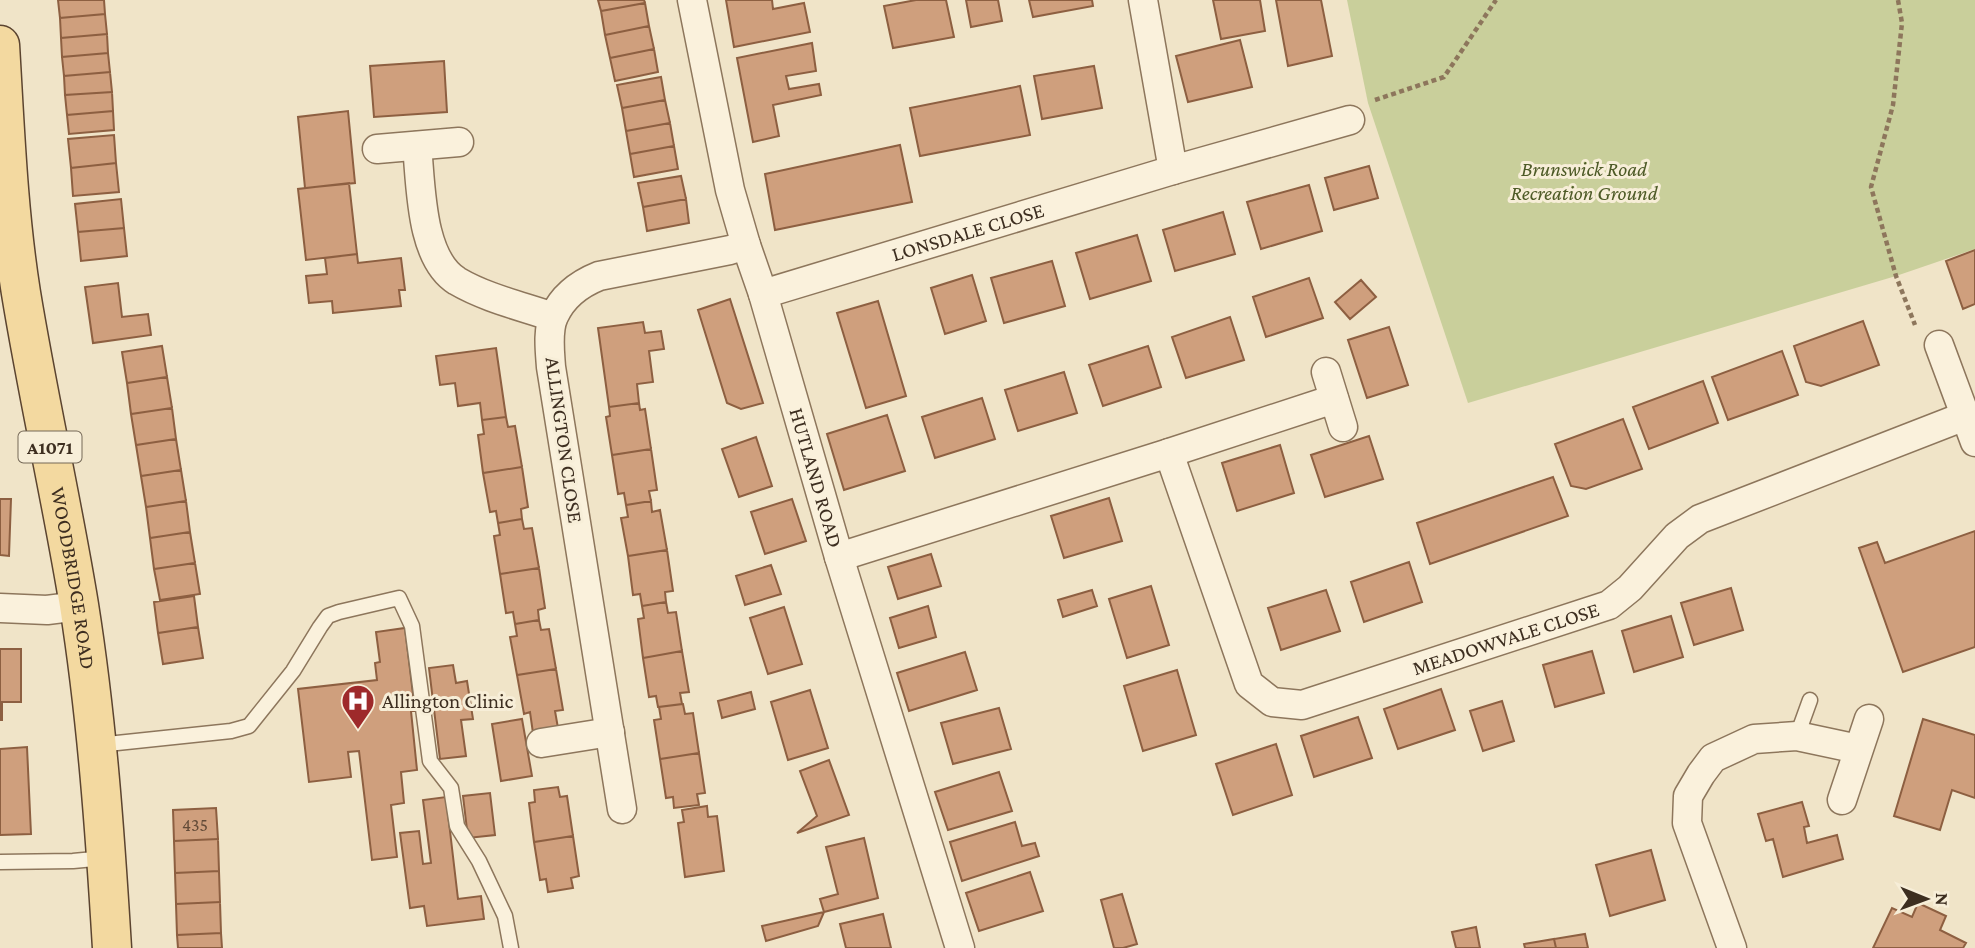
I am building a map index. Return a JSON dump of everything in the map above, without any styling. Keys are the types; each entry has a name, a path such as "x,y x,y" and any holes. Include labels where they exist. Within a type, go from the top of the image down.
{"main road":[{"name":"WOODBRIDGE ROAD","path":"0,45 10,209 11,291 79,606 97,746 112,948"}],"street":[{"name":"HUTLAND ROAD","path":"692,0 730,190 839,557 960,948"},
{"path":"1143,0 1173,170"},
{"name":"LONSDALE CLOSE","path":"763,294 1173,170 1350,120"},
{"path":"377,149 459,142"},
{"path":"417,146 427,234 440,263 455,280 486,294 553,317 573,290 599,276 746,245"},
{"name":"ALLINGTON CLOSE","path":"553,317 551,367 622,809"},
{"path":"1939,345 1975,442"},
{"path":"1326,372 1343,427"},
{"path":"839,557 1334,399"},
{"name":"MEADOWVALE CLOSE","path":"1169,453 1250,684 1272,702 1302,705 1609,605 1630,588 1677,536 1700,519 1965,416"},
{"path":"0,608 47,610 79,606"},
{"path":"1842,800 1869,719"},
{"path":"541,743 610,732"},
{"path":"1732,948 1687,823 1688,796 1701,774 1713,758 1754,739 1797,736 1858,749"}],"lane":[{"path":"97,746 231,731 249,726 293,671 328,616 339,611 399,598 412,626 430,761 450,788 457,826 479,861 505,916 512,948"},
{"path":"1797,736 1810,700"},
{"path":"0,862 106,858"}],"path":[{"path":"1350,120 1368,103 1444,77 1496,0"},
{"path":"1898,0 1902,23 1893,105 1871,187 1896,276 1917,331 1939,345"}],"green space":[{"name":"Brunswick Road Recreation Ground","path":"1347,0 1975,0 1975,249 1896,276 1468,403 1368,103"}],"building":[{"path":"58,0 104,0 105,14 60,18"},
{"path":"598,0 644,0 645,3 601,11"},
{"path":"726,0 772,0 773,9 804,3 810,32 734,47"},
{"path":"916,0 946,0 954,37 893,48 884,6"},
{"path":"966,0 998,0 1002,21 971,27"},
{"path":"1029,0 1092,0 1093,6 1033,17"},
{"path":"1213,0 1260,0 1265,31 1221,39"},
{"path":"1276,0 1321,0 1332,56 1288,66"},
{"path":"645,3 649,26 605,35 601,11"},
{"path":"105,14 107,34 61,38 60,18"},
{"path":"649,26 654,49 610,58 605,35"},
{"path":"107,34 108,53 62,57 61,38"},
{"path":"1240,40 1252,87 1188,102 1176,56"},
{"path":"812,43 816,71 786,76 789,89 819,84 821,95 773,105 779,136 753,142 737,58"},
{"path":"654,49 658,72 615,81 610,58"},
{"path":"108,53 110,72 64,76 62,57"},
{"path":"444,61 447,112 374,117 370,66"},
{"path":"1094,66 1102,108 1042,119 1034,76"},
{"path":"110,72 112,92 65,95 64,76"},
{"path":"661,77 665,100 622,108 617,85"},
{"path":"1020,86 1030,135 920,156 910,108"},
{"path":"112,92 113,111 67,115 65,95"},
{"path":"665,100 670,123 626,131 622,108"},
{"path":"113,111 114,130 69,134 67,115"},
{"path":"348,111 355,183 305,188 298,117"},
{"path":"670,123 674,146 630,154 626,131"},
{"path":"114,135 116,163 71,168 68,139"},
{"path":"900,145 912,202 775,230 765,174"},
{"path":"674,146 678,169 634,177 630,154"},
{"path":"116,163 119,192 73,196 71,168"},
{"path":"1369,166 1378,198 1334,210 1325,178"},
{"path":"681,176 686,199 643,207 638,183"},
{"path":"349,183 357,254 306,260 298,189"},
{"path":"1309,185 1322,231 1261,249 1247,202"},
{"path":"121,199 124,228 78,232 75,204"},
{"path":"686,199 689,223 647,231 643,207"},
{"path":"1223,212 1235,254 1175,271 1163,230"},
{"path":"124,228 127,256 81,261 78,232"},
{"path":"1137,235 1151,281 1090,299 1076,253"},
{"path":"1975,250 1975,304 1963,309 1946,261"},
{"path":"357,254 358,263 401,258 405,290 399,290 401,306 333,313 332,301 309,303 306,276 327,274 325,258"},
{"path":"1052,261 1065,306 1004,323 991,278"},
{"path":"972,275 986,321 945,334 931,288"},
{"path":"1309,278 1323,318 1266,337 1253,297"},
{"path":"1361,280 1376,297 1350,319 1335,302"},
{"path":"118,283 122,317 148,314 151,335 93,343 85,287"},
{"path":"730,299 763,403 741,409 727,403 698,310"},
{"path":"878,301 906,396 866,408 837,313"},
{"path":"1230,317 1244,360 1186,378 1172,337"},
{"path":"1863,321 1879,365 1821,386 1806,382 1794,346"},
{"path":"643,322 645,333 661,331 664,349 649,351 653,382 637,384 639,403 609,407 598,328"},
{"path":"1389,327 1408,385 1367,398 1348,340"},
{"path":"162,346 167,377 127,383 122,352"},
{"path":"1148,346 1161,387 1103,406 1089,365"},
{"path":"496,348 506,417 482,420 480,403 458,406 455,383 440,385 436,356"},
{"path":"1782,351 1798,395 1728,420 1712,377"},
{"path":"1064,372 1077,413 1018,431 1005,390"},
{"path":"167,377 172,408 131,414 127,383"},
{"path":"1703,381 1718,423 1649,449 1633,407"},
{"path":"982,398 995,439 935,458 922,417"},
{"path":"639,403 640,410 645,409 651,449 612,455 606,417 610,416 609,407"},
{"path":"172,408 176,439 136,445 131,414"},
{"path":"887,415 905,471 844,490 827,434"},
{"path":"506,417 508,427 515,426 522,467 483,473 478,435 484,434 482,420"},
{"path":"1623,419 1642,469 1586,489 1571,486 1555,444"},
{"path":"1369,436 1383,479 1325,497 1311,455"},
{"path":"756,437 772,486 739,497 722,449"},
{"path":"176,439 181,470 141,476 136,445"},
{"path":"1280,445 1294,493 1237,511 1222,463"},
{"path":"651,449 657,490 649,491 651,501 626,505 624,493 618,494 612,455"},
{"path":"522,467 528,507 521,509 522,519 498,523 496,511 490,512 483,473"},
{"path":"181,470 186,501 146,507 141,476"},
{"path":"1553,477 1568,516 1430,564 1417,523"},
{"path":"1109,498 1122,541 1064,558 1051,516"},
{"path":"0,499 11,499 9,556 0,555"},
{"path":"792,499 806,541 765,554 751,512"},
{"path":"186,501 190,532 150,538 146,507"},
{"path":"651,501 652,512 660,510 667,550 628,556 621,518 628,517 626,505"},
{"path":"522,519 524,529 532,528 539,568 500,574 494,536 500,535 498,523"},
{"path":"1975,531 1975,647 1903,672 1859,548 1877,542 1885,563"},
{"path":"190,532 195,563 154,569 150,538"},
{"path":"667,550 673,591 665,592 666,602 642,606 640,594 633,595 628,556"},
{"path":"931,554 941,586 898,599 888,567"},
{"path":"1409,562 1422,602 1364,622 1351,582"},
{"path":"195,563 200,594 160,600 154,569"},
{"path":"771,565 781,594 745,605 736,576"},
{"path":"539,568 545,608 538,610 539,620 515,624 513,612 506,613 500,574"},
{"path":"1151,586 1169,645 1127,658 1109,599"},
{"path":"1731,588 1743,630 1694,645 1681,603"},
{"path":"1092,590 1097,606 1063,617 1058,600"},
{"path":"1326,590 1340,631 1281,650 1268,608"},
{"path":"194,596 198,627 158,633 154,602"},
{"path":"666,602 668,613 676,612 682,651 643,658 638,619 644,618 642,606"},
{"path":"928,606 936,637 899,648 890,618"},
{"path":"784,607 802,664 768,674 750,618"},
{"path":"1671,616 1683,657 1634,672 1622,631"},
{"path":"539,620 541,630 549,629 556,669 517,675 510,637 517,636 515,624"},
{"path":"198,627 203,658 163,664 158,633"},
{"name":"Allington Clinic","path":"405,628 415,711 411,711 417,770 401,772 404,803 391,805 397,857 372,860 359,751 348,752 351,777 309,782 298,689 377,680 375,663 380,662 376,632"},
{"path":"0,649 21,649 21,702 2,702 2,720 0,720"},
{"path":"682,651 689,692 680,693 682,704 658,707 656,696 649,697 643,658"},
{"path":"1592,651 1604,693 1555,707 1543,665"},
{"path":"965,652 977,690 909,711 897,673"},
{"path":"453,665 456,683 467,681 473,719 461,720 466,756 440,759 429,668"},
{"path":"556,669 563,710 555,711 558,728 533,733 530,712 524,714 517,675"},
{"path":"1177,670 1196,735 1143,751 1124,686"},
{"path":"1441,689 1455,730 1398,749 1384,709"},
{"path":"810,690 828,748 788,760 771,702"},
{"path":"751,692 755,709 722,718 718,701"},
{"path":"1502,701 1514,741 1483,751 1470,711"},
{"path":"683,704 685,714 693,713 699,753 660,759 654,720 661,719 659,707"},
{"path":"999,708 1011,749 953,764 941,723"},
{"path":"1358,717 1372,758 1314,777 1301,736"},
{"path":"522,719 532,776 501,781 492,724"},
{"path":"1923,719 1975,735 1975,798 1952,790 1940,830 1894,816"},
{"path":"1276,744 1292,795 1233,815 1216,764"},
{"path":"27,747 31,834 0,835 0,749"},
{"path":"699,753 705,793 697,794 699,805 674,808 673,797 666,798 660,759"},
{"path":"829,760 849,815 797,833 817,816 800,771"},
{"path":"999,772 1012,811 948,830 935,792"},
{"path":"558,787 560,797 567,796 573,836 534,842 529,803 535,802 534,790"},
{"path":"490,793 495,835 468,838 463,796"},
{"path":"446,797 458,899 481,896 484,919 427,926 424,906 410,908 400,833 419,831 423,864 431,863 423,800"},
{"path":"1802,802 1809,826 1804,827 1807,843 1837,835 1843,859 1783,877 1773,839 1766,841 1758,814"},
{"path":"707,806 708,817 717,816 724,871 685,877 678,823 684,822 682,810"},
{"path":"216,808 218,839 174,841 173,810"},
{"path":"1015,822 1022,846 1035,843 1039,856 962,881 950,842"},
{"path":"573,836 579,876 571,878 573,888 548,892 546,879 540,880 534,842"},
{"path":"864,838 878,898 824,912 820,899 838,894 826,847"},
{"path":"218,839 219,871 175,873 174,841"},
{"path":"1651,850 1665,900 1610,916 1596,865"},
{"path":"219,871 220,902 176,904 175,873"},
{"path":"1030,872 1043,911 979,931 966,893"},
{"path":"1122,894 1137,944 1114,948 1101,900"},
{"path":"220,902 221,933 177,935 176,904"},
{"path":"1918,903 1946,916 1940,930 1966,943 1963,948 1873,948 1892,908 1912,917"},
{"path":"824,912 818,926 766,941 762,926"},
{"path":"883,914 891,948 846,948 840,924"},
{"path":"1476,927 1480,948 1456,948 1452,932"},
{"path":"221,933 222,948 178,948 177,935"},
{"path":"1585,934 1588,948 1556,948 1554,939"},
{"path":"1554,939 1556,948 1525,948 1524,944"}],"place":[{"name":"Allington Clinic","path":"358,731"}]}
